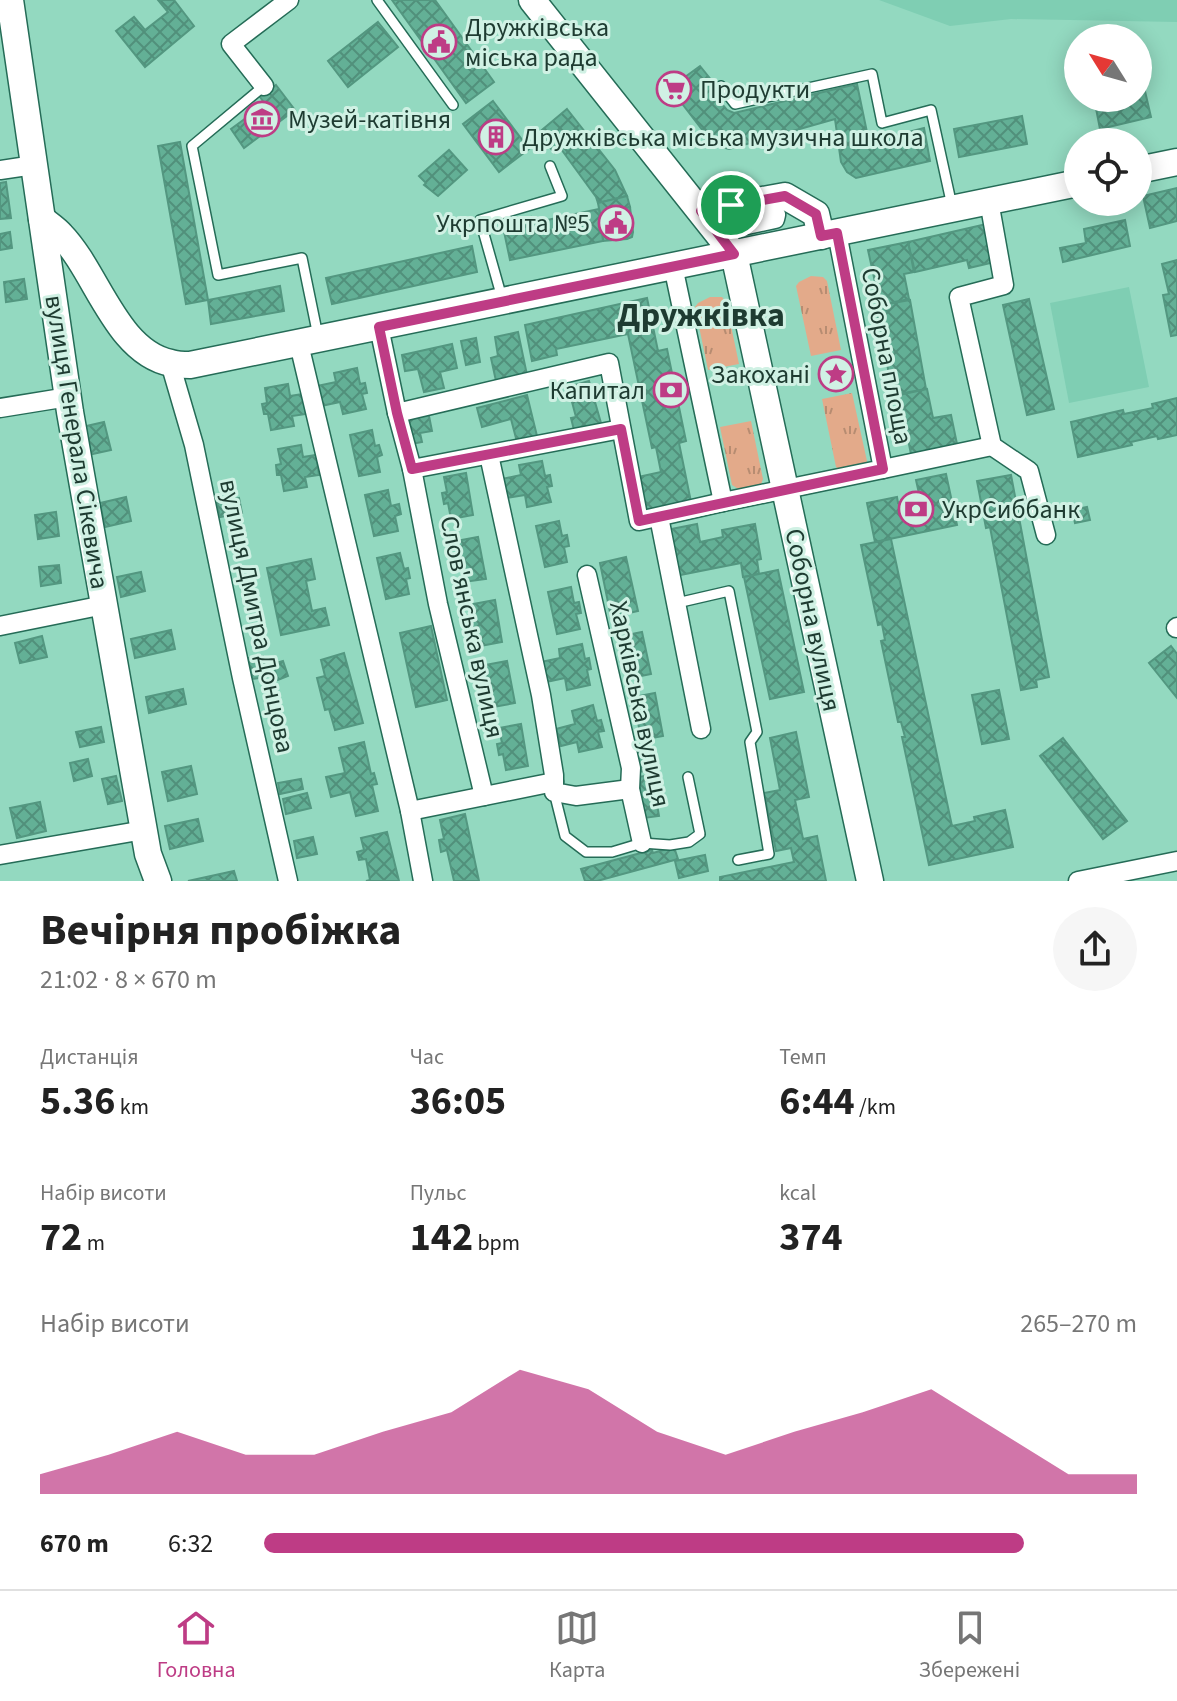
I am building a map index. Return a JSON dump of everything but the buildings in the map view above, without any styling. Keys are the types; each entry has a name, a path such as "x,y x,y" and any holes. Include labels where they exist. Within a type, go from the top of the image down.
{"street":[{"name":"вулиця Генерала Сікевича","path":"10,0 7,33 34,165 68,397 148,854 158,881"},
{"path":"264,86 231,44 289,0"},
{"name":"Соборна вулиця","path":"532,0 734,254 870,881"},
{"path":"1152,167 1177,162"},
{"path":"0,170 34,165"},
{"path":"42,219 61,234 78,257 127,335 150,354 170,363 190,365 1064,186"},
{"path":"701,211 785,196 816,214 829,235"},
{"path":"989,201 1004,285 959,297 992,446 1029,471 1046,535"},
{"name":"Соборна площа","path":"654,518 883,469 829,235"},
{"path":"673,266 723,502"},
{"name":"Слов'янська вулиця","path":"379,327 412,469 438,604 484,796"},
{"path":"309,342 423,881"},
{"name":"вулиця Дмитра Донцова","path":"170,363 194,445 288,881"},
{"name":"Харківська вулиця","path":"397,413 609,363 639,521 654,518 677,603 701,729"},
{"path":"0,408 68,397"},
{"path":"412,469 621,429"},
{"path":"883,469 992,446"},
{"path":"489,455 541,695 554,787"},
{"name":"Харківська вулиця","path":"587,575 631,768 630,789 642,843"},
{"path":"0,626 104,605"},
{"path":"410,811 484,796 554,787 576,796 630,789"},
{"path":"0,855 144,830"},
{"path":"1078,881 1176,864"}],"lane":[{"path":"377,0 453,105"},
{"path":"721,86 735,104 872,74 882,123 931,110 953,209"},
{"path":"264,86 192,146 218,275 302,258 309,342"},
{"path":"503,301 480,220 562,196 550,166"},
{"path":"677,603 729,591 757,732 750,742 769,854 738,860"},
{"path":"554,787 565,836 586,852 612,852 642,843 670,845 689,842 700,834 688,777"}],"shaded area":[{"path":"879,0 1177,0 1177,22 1011,19 950,26"},
{"path":"1129,287 1149,387 1069,403 1050,303"}],"green space":[{"path":"811,276 823,277 827,281 841,350 811,356 796,286"},
{"path":"710,297 722,297 726,302 739,364 708,370 695,307"},
{"path":"852,393 867,461 863,469 843,472 836,467 822,399"},
{"path":"751,421 763,479 760,487 740,490 732,485 720,427"}],"place":[{"name":"Дружківська міська рада","path":"439,42"},
{"name":"Продукти","path":"674,89"},
{"name":"Музей-катівня","path":"262,119"},
{"name":"Дружківська міська музична школа","path":"496,137"},
{"name":"Укрпошта №5","path":"616,223"},
{"name":"Закохані","path":"836,374"},
{"name":"Капитал","path":"671,390"},
{"name":"УкрСиббанк","path":"916,509"}],"district":[{"name":"Дружківка","path":"701,315"}],"route":[{"path":"785,196 816,214 821,236 837,233 883,469 639,521 621,429 412,469 379,327 734,254 701,211 731,205 785,196"}]}
